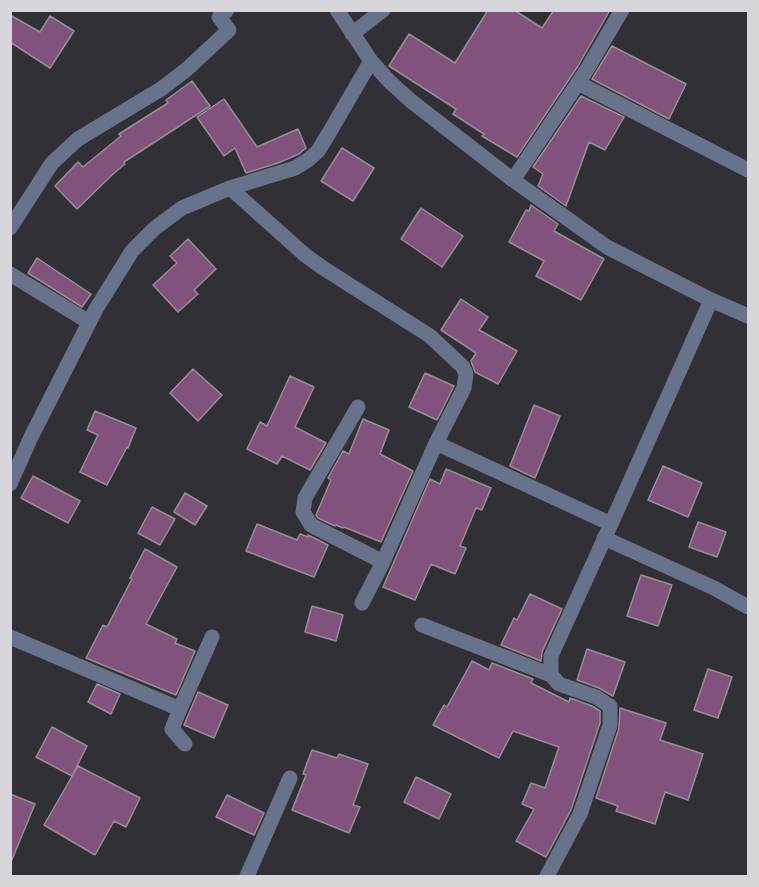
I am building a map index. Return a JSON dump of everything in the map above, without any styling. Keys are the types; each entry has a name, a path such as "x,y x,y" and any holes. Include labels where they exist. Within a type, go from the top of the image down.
{"street":[{"path":"10,228 52,163 78,139 161,89 186,70 229,30 219,17 227,10"},
{"path":"337,10 371,61 411,101 513,180 607,248 748,316"},
{"path":"352,34 383,10"},
{"path":"513,180 578,83 622,10"},
{"path":"10,484 89,322 132,251 155,228 182,208 230,189 295,168 313,156 329,134 371,61"},
{"path":"578,83 748,170"},
{"path":"230,189 305,255 430,336 463,367 466,374 464,388 362,603"},
{"path":"10,274 89,322"},
{"path":"551,675 550,656 711,300"},
{"path":"358,407 305,498 303,512 311,525 383,561"},
{"path":"436,443 608,531 748,607"},
{"path":"422,625 551,675 559,684 596,698 610,706 610,724 580,814 547,876"},
{"path":"10,637 180,709"},
{"path":"185,744 172,729 212,637"},
{"path":"247,876 290,778"}],"building":[{"path":"488,10 514,10 542,28 554,10 610,10 578,66 517,157 482,136 484,134 453,114 456,109 389,66 409,34 455,63"},
{"path":"10,15 40,32 50,16 74,31 50,68 10,42"},
{"path":"612,46 686,84 669,119 592,79"},
{"path":"192,81 210,106 124,162 125,164 77,209 55,186 78,162 83,167 121,136 119,134 168,103 166,100"},
{"path":"581,96 624,117 605,150 589,142 566,206 538,186 543,174 533,167"},
{"path":"224,99 257,147 298,129 306,148 299,154 278,163 246,173 235,148 224,156 197,117"},
{"path":"342,148 374,168 353,201 321,181"},
{"path":"531,205 558,224 554,231 604,259 581,300 536,276 544,261 509,242"},
{"path":"421,208 463,236 442,267 401,239"},
{"path":"188,239 216,269 194,290 198,294 178,312 153,285 177,263 170,256"},
{"path":"37,258 91,294 82,307 28,273"},
{"path":"461,299 488,317 479,330 517,351 498,384 475,372 471,361 476,353 441,330"},
{"path":"193,369 222,395 198,421 170,393"},
{"path":"425,373 454,386 437,420 409,407"},
{"path":"290,376 314,387 295,427 326,443 310,470 282,456 277,464 247,449 260,422 267,426"},
{"path":"534,405 560,416 535,478 510,466"},
{"path":"95,411 136,428 128,448 107,485 80,472 98,435 87,430"},
{"path":"363,419 389,430 380,454 413,471 381,542 344,527 335,526 316,515 331,480 328,478 343,451 349,454"},
{"path":"663,466 702,483 688,517 648,500"},
{"path":"446,469 491,488 482,510 476,508 460,546 466,548 455,574 431,564 415,600 383,587 430,479 440,484"},
{"path":"33,476 80,501 68,523 21,498"},
{"path":"185,493 207,506 195,525 174,512"},
{"path":"152,507 175,519 160,545 138,533"},
{"path":"698,522 726,532 717,557 689,547"},
{"path":"257,524 297,540 300,534 308,537 308,535 328,545 314,577 246,551"},
{"path":"145,549 177,567 146,624 177,639 175,643 195,651 176,695 86,658 103,625 107,627"},
{"path":"641,575 672,585 658,626 627,616"},
{"path":"530,594 562,609 542,652 541,661 501,645 514,618 517,620"},
{"path":"312,606 343,615 336,641 305,632"},
{"path":"587,649 625,662 613,696 577,680"},
{"path":"472,661 489,670 492,663 533,679 531,683 569,702 570,698 600,711 600,723 571,810 546,857 516,841 534,809 522,804 531,783 545,788 559,747 513,731 499,758 433,725 444,705 447,707"},
{"path":"708,669 732,677 718,718 694,710"},
{"path":"97,684 120,694 111,714 88,702"},
{"path":"198,692 228,705 214,738 184,725"},
{"path":"620,708 666,723 660,740 703,754 688,800 665,792 655,824 616,811 618,806 596,798 619,728"},
{"path":"52,727 87,746 72,776 36,757"},
{"path":"312,750 337,758 339,754 368,764 353,805 360,807 349,833 292,810 306,775 303,774"},
{"path":"78,766 140,798 126,827 114,821 95,855 44,825"},
{"path":"416,777 451,794 439,819 404,802"},
{"path":"10,794 35,804 11,862 10,862"},
{"path":"227,795 264,813 254,835 216,817"}]}
